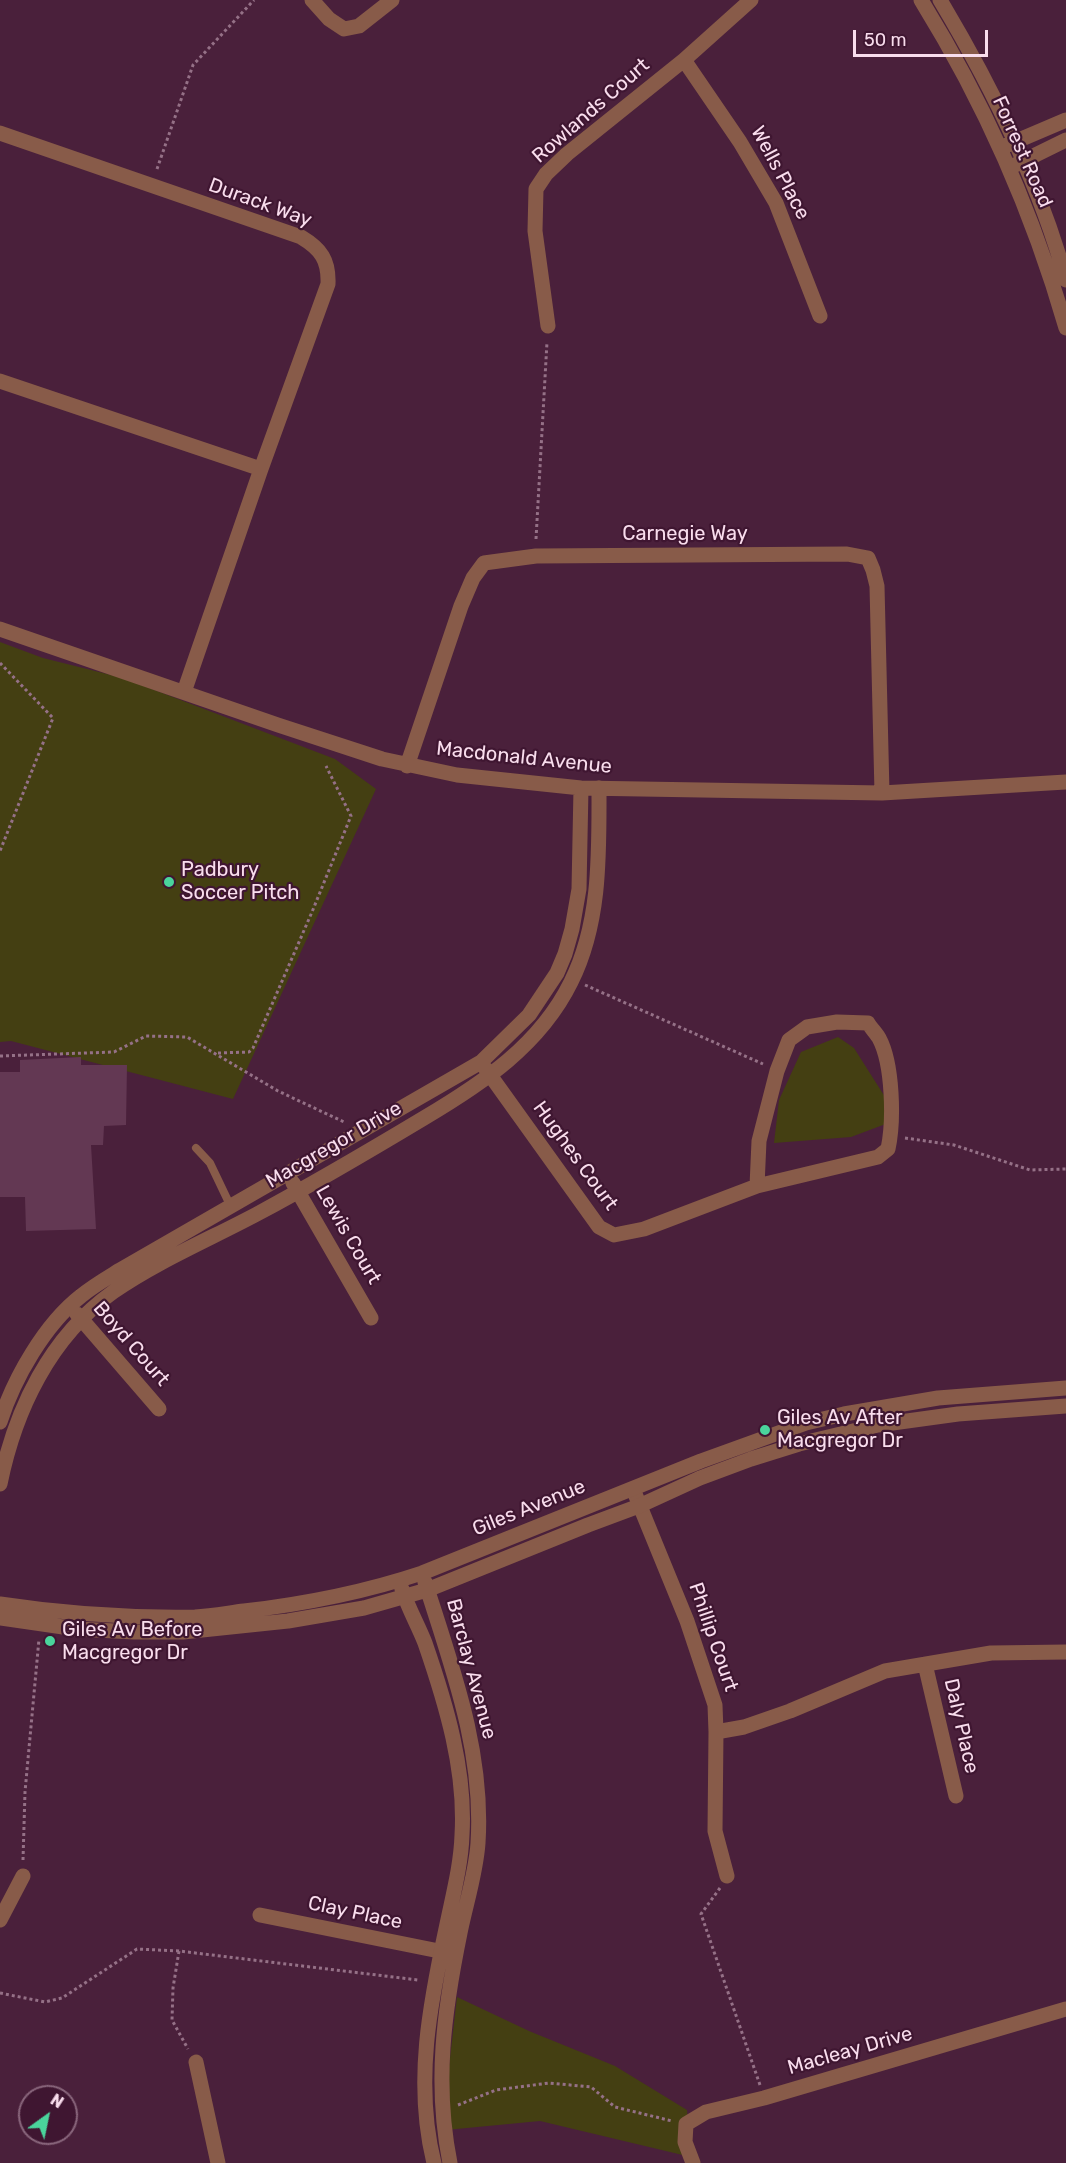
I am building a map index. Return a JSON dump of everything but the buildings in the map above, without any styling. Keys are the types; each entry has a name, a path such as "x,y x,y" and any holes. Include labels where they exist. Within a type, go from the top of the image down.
{"street":[{"path":"312,0 328,19 344,29 359,26 392,0"},
{"name":"Rowlands Court","path":"548,326 535,231 536,189 546,174 567,154 684,60 751,0"},
{"name":"Forrest Road","path":"921,0 944,39 1009,167 1030,220 1066,328"},
{"name":"Forrest Road","path":"940,0 963,38 1024,161 1066,280"},
{"name":"Wells Place","path":"684,60 740,142 776,203 820,316"},
{"path":"1000,148 1066,120"},
{"name":"Durack Way","path":"0,133 300,237 311,243 322,255 329,268 328,284 261,468 184,693"},
{"path":"1009,167 1066,140"},
{"path":"0,381 261,468"},
{"name":"Carnegie Way","path":"407,766 461,606 473,578 484,563 536,556 848,554 868,558 877,586 882,793"},
{"name":"Macdonald Avenue","path":"0,629 278,726 407,766 468,776 581,788 882,793 1066,782"},
{"name":"Macgregor Drive","path":"0,1422 14,1385 27,1360 70,1306 88,1291 120,1270 481,1062 529,1016 557,973 572,928 579,889 581,788"},
{"name":"Macgregor Drive","path":"0,1484 17,1425 28,1397 53,1353 82,1320 111,1294 299,1191 443,1107 491,1076 539,1030 564,997 573,980 588,937 595,905 598,867 599,788"},
{"path":"757,1186 759,1141 777,1071 789,1040 807,1027 837,1022 868,1023 880,1039 890,1079 891,1136"},
{"name":"Hughes Court","path":"481,1062 599,1227 614,1235 644,1228 757,1186 878,1157 888,1149 891,1136"},
{"name":"Lewis Court","path":"288,1174 371,1318"},
{"name":"Boyd Court","path":"70,1306 159,1409"},
{"name":"Giles Avenue","path":"0,1604 106,1616 197,1617 323,1599 400,1581 422,1573 806,1423 938,1398 1066,1388"},
{"name":"Giles Avenue","path":"0,1618 40,1625 134,1632 212,1630 288,1621 364,1608 427,1590 751,1459 843,1432 958,1414 1066,1406"},
{"name":"Phillip Court","path":"633,1490 687,1621 715,1705 717,1732 715,1831 728,1876"},
{"name":"Barclay Avenue","path":"422,1573 463,1705 473,1752 478,1812 478,1846 475,1865 449,1953 435,1981 424,2052 426,2118 434,2163"},
{"name":"Barclay Avenue","path":"400,1581 424,1643 455,1743 459,1773 462,1843 455,1887 440,2079 442,2112 450,2163"},
{"path":"717,1732 744,1727 790,1711 885,1671 991,1653 1066,1652"},
{"name":"Daly Place","path":"925,1664 956,1796"},
{"path":"0,1920 23,1876"},
{"name":"Clay Place","path":"260,1915 449,1953"},
{"name":"Macleay Drive","path":"686,2124 706,2112 764,2098 1066,2009"},
{"path":"196,2062 218,2163"},
{"path":"686,2124 685,2142 693,2163"}],"lane":[{"path":"196,1148 210,1163 231,1207"}],"path":[{"path":"151,187 193,65 254,0"},
{"path":"536,556 548,326"},
{"path":"0,663 53,718 0,851"},
{"path":"217,1053 249,1052 253,1048 351,816 326,766"},
{"path":"573,980 777,1071"},
{"path":"0,1056 114,1052 146,1036 188,1037 278,1091 343,1120 352,1137"},
{"path":"891,1136 954,1145 1030,1170 1066,1169"},
{"path":"23,1876 25,1792 40,1625"},
{"path":"728,1876 701,1914 764,2098"},
{"path":"0,1993 45,2002 62,1998 137,1949 179,1951 435,1981"},
{"path":"179,1951 173,1988 172,2020 196,2062"},
{"path":"442,2112 496,2090 549,2083 591,2087 615,2107 686,2124"}],"shaded area":[{"path":"0,642 43,658 123,678 335,759 376,789 233,1099 11,1041 0,1042"},
{"path":"838,1037 854,1048 899,1119 851,1137 774,1143 779,1100 801,1052"},
{"path":"457,1997 529,2031 615,2066 687,2110 691,2157 540,2121 446,2130 447,2084"}],"place":[{"name":"Padbury Soccer Pitch","path":"169,882"},
{"name":"Giles Av After Macgregor Dr","path":"765,1430"},
{"name":"Giles Av Before Macgregor Dr","path":"50,1641"}]}
